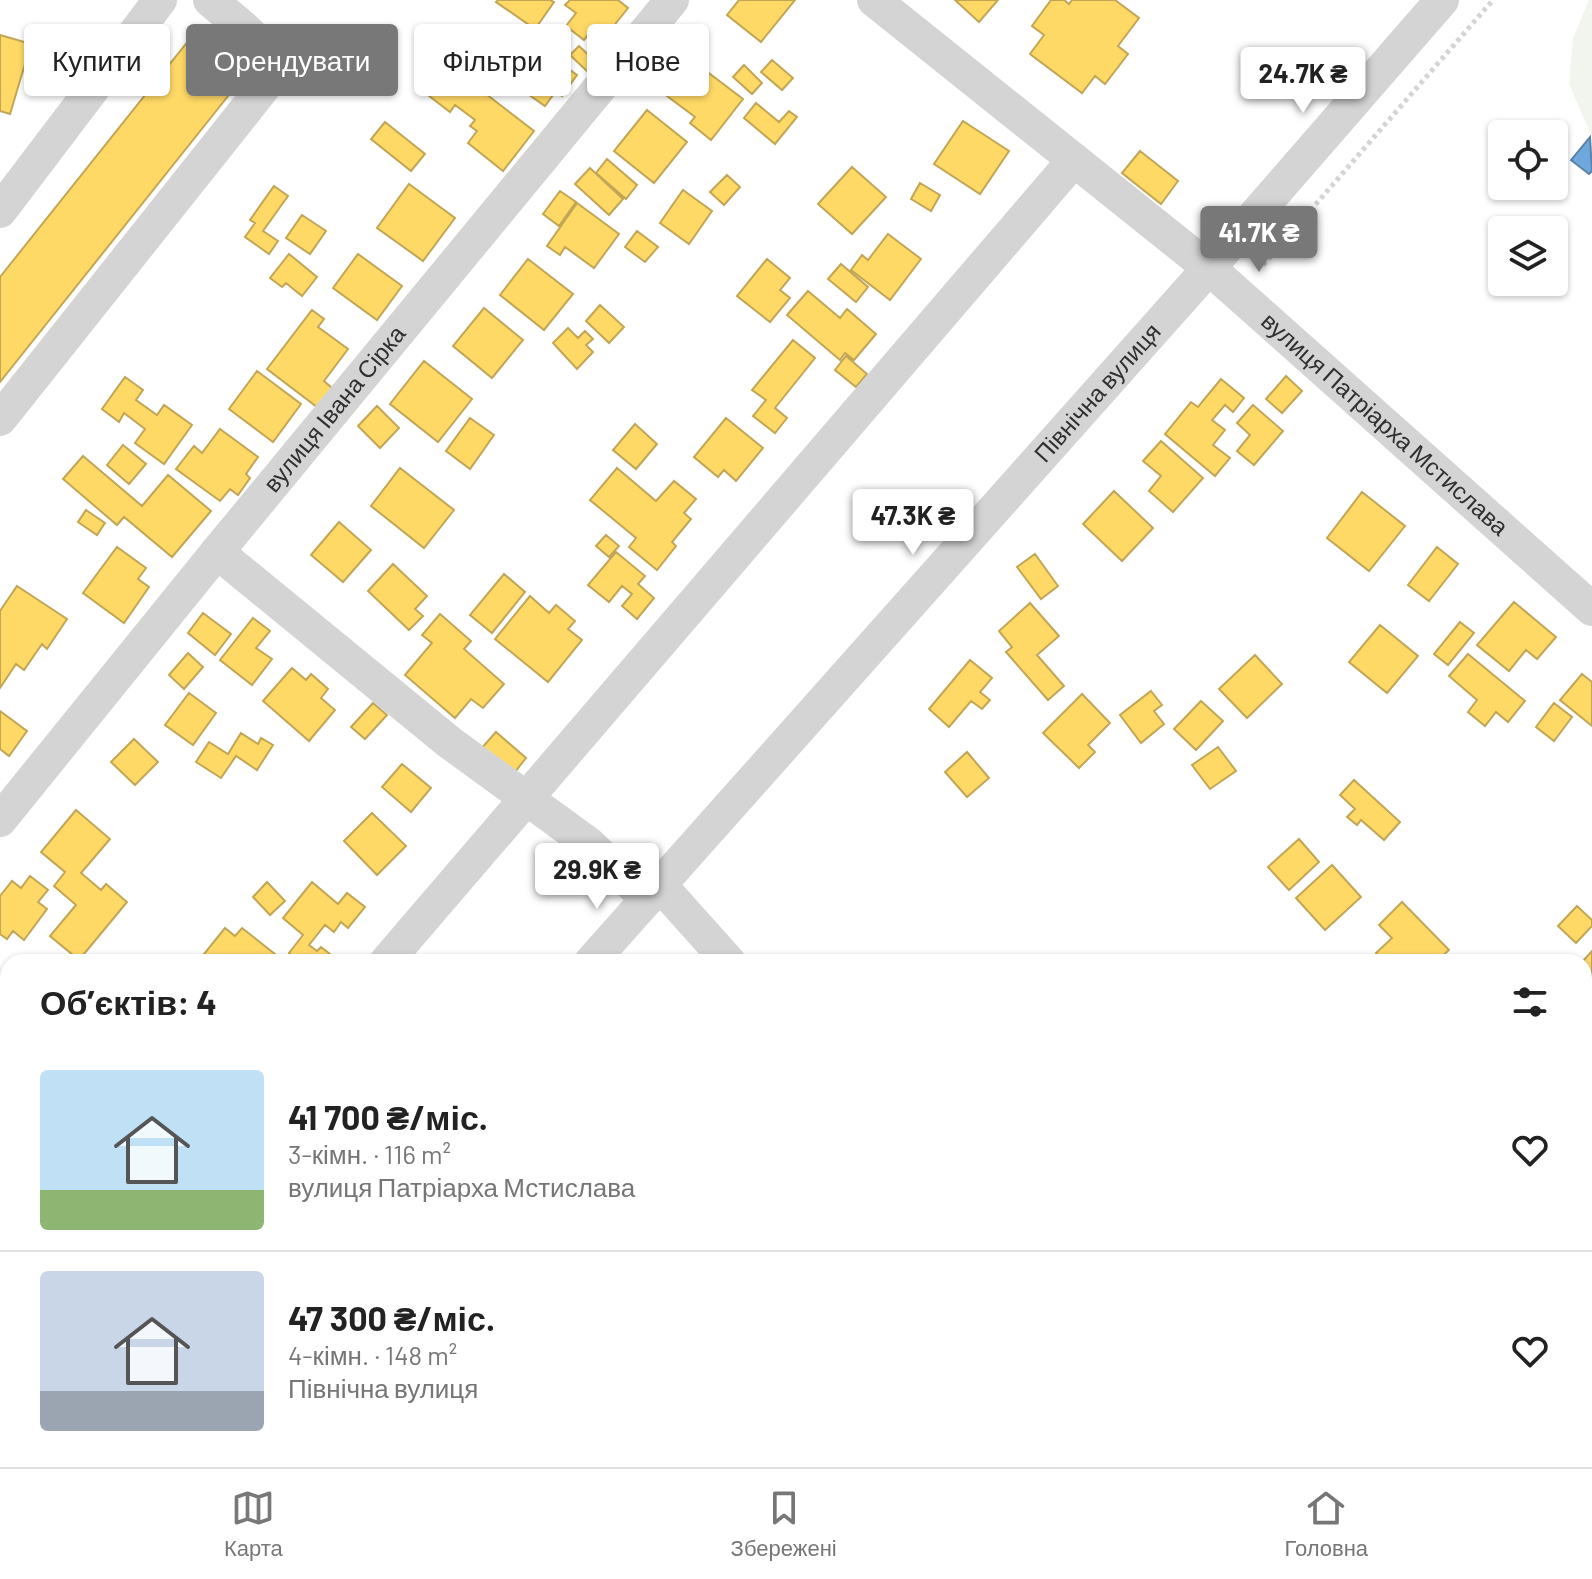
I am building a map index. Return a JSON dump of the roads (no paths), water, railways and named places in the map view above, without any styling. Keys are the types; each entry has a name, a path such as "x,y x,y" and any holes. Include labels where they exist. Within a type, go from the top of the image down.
{"street":[{"path":"0,211 160,0"},
{"path":"0,419 267,83 270,66 264,49 210,0"},
{"name":"вулиця Івана Сірка","path":"0,820 672,0"},
{"name":"вулиця Патріарха Мстислава","path":"874,0 1209,268 1592,609"},
{"name":"Північна вулиця","path":"598,954 1209,268 1442,0"},
{"path":"393,954 1074,160"},
{"path":"217,552 449,742 654,892 720,954"}]}
